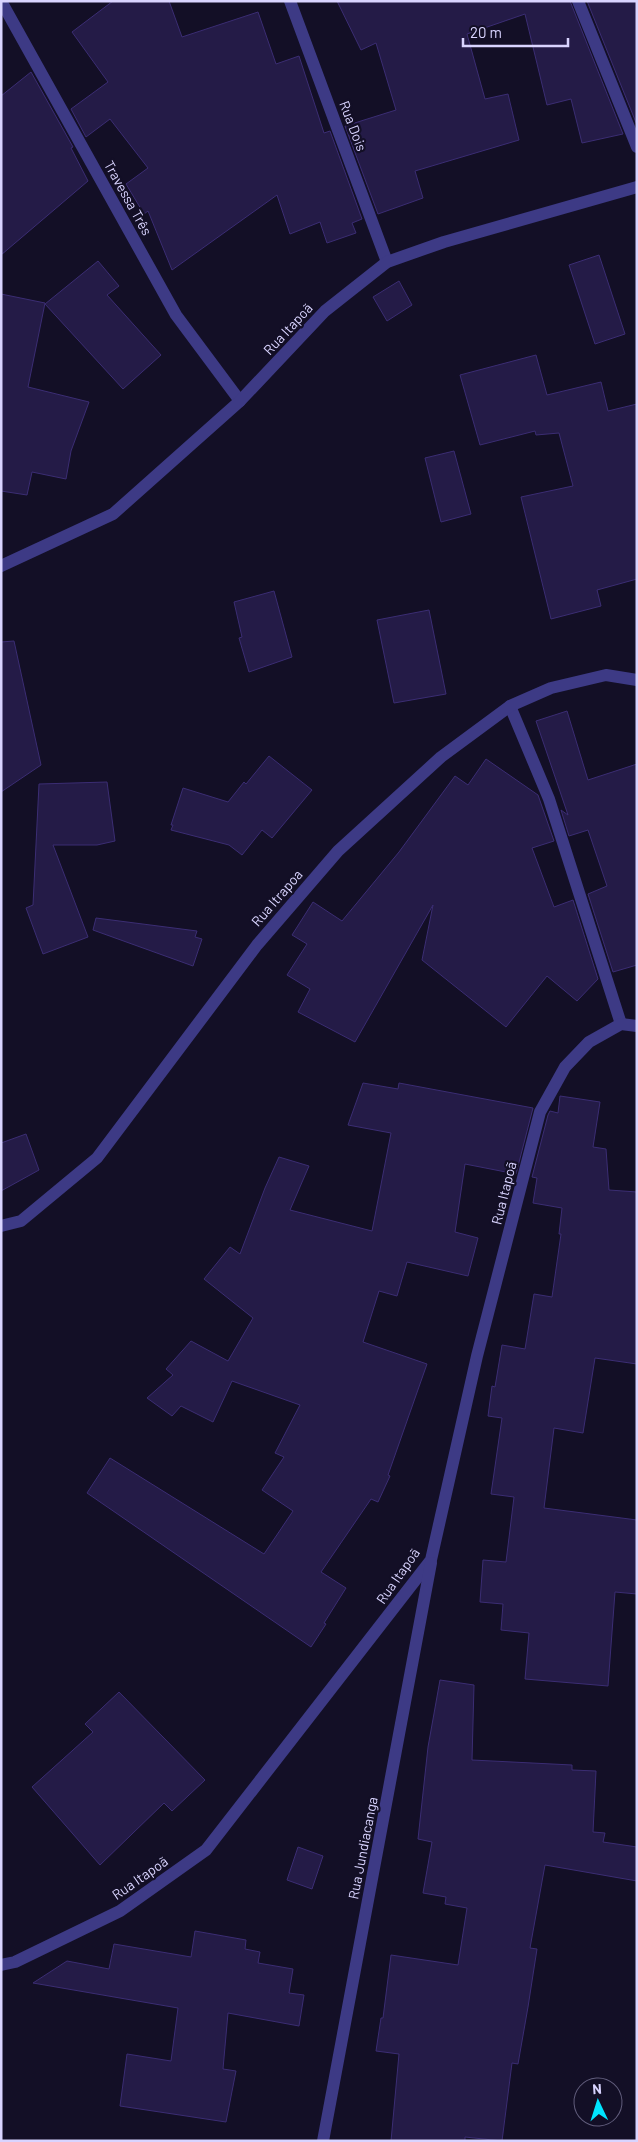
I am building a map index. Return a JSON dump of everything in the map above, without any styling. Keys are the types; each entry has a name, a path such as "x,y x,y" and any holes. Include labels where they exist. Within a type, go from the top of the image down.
{"street":[{"name":"Travessa Três","path":"1,1 176,316 240,401"},
{"name":"Rua Dois","path":"290,1 387,262"},
{"path":"578,1 637,147"},
{"name":"Rua Itapoã","path":"1,566 113,514 240,401 325,311 387,262 444,242 637,187"},
{"name":"Rua Itrapoa","path":"1,1226 21,1220 96,1158 257,945 338,851 441,757 510,706 551,688 606,674 637,680"},
{"path":"510,706 549,798 621,1024 637,1026"},
{"name":"Rua Itapoã","path":"1,1965 15,1962 120,1911 206,1850 431,1560 477,1356 540,1112 565,1067 589,1042 621,1024"},
{"name":"Rua Jundiacanga","path":"323,2141 431,1560"}],"building":[{"path":"113,1 169,1 182,37 258,12 276,64 299,56 324,133 330,131 362,219 352,223 356,233 327,243 320,222 290,234 277,195 172,270 148,211 144,214 126,184 148,168 110,119 86,137 71,109 108,82 72,32"},
{"path":"337,1 570,1 623,134 582,143 571,99 547,105 525,14 467,34 485,99 508,94 519,140 415,171 423,198 378,214 345,126 396,110 376,43 361,50"},
{"path":"587,1 637,1 637,125"},
{"path":"31,72 73,147 71,148 88,181 1,255 1,96"},
{"path":"599,255 625,334 595,344 569,265"},
{"path":"98,261 119,286 107,295 161,355 123,389 45,304"},
{"path":"399,281 412,305 387,321 373,297"},
{"path":"1,294 45,303 28,387 89,402 71,451 66,479 32,472 27,495 1,491"},
{"path":"536,355 547,395 601,382 608,411 637,404 637,579 597,590 601,606 551,619 521,497 573,486 559,433 536,435 535,431 480,445 460,375"},
{"path":"454,451 471,514 441,522 425,458"},
{"path":"274,591 292,657 249,672 239,638 242,637 234,602"},
{"path":"429,610 446,694 394,703 377,620"},
{"path":"14,641 41,765 1,792 1,642"},
{"path":"567,711 588,780 637,764 637,965 613,972 588,894 607,886 588,830 569,836 561,810 568,815 536,721"},
{"path":"269,756 312,790 272,838 262,830 242,855 229,845 171,830 183,788 228,802"},
{"path":"486,759 538,795 554,841 532,848 554,907 573,900 598,979 577,1001 547,976 506,1027 422,960 433,905 355,1042 298,1012 310,989 287,975 307,944 292,935 313,902 342,921 399,852 455,776 468,785"},
{"path":"107,782 115,841 97,845 53,845 88,937 43,954 26,908 33,905 39,784"},
{"path":"96,918 197,931 195,937 202,939 193,966 93,930"},
{"path":"363,1083 398,1089 399,1083 533,1108 516,1174 465,1164 455,1232 478,1238 468,1276 407,1262 397,1296 379,1291 363,1342 427,1364 388,1475 390,1476 378,1502 371,1499 321,1572 346,1588 311,1647 87,1493 110,1458 264,1554 293,1511 262,1490 284,1457 275,1453 300,1405 232,1381 213,1422 181,1406 172,1416 147,1398 173,1375 166,1369 191,1341 228,1361 253,1318 204,1279 230,1247 240,1254 279,1157 309,1166 290,1210 372,1231 391,1133 348,1125"},
{"path":"560,1096 600,1102 593,1147 606,1149 609,1190 637,1192 637,1364 595,1358 583,1433 554,1428 544,1508 637,1520 637,1594 615,1592 608,1686 525,1679 529,1633 501,1630 503,1604 480,1602 483,1560 506,1562 514,1497 491,1494 502,1418 488,1416 492,1386 495,1387 502,1345 525,1349 534,1294 552,1297 561,1234 559,1234 562,1208 533,1203 537,1178 532,1177 548,1115 550,1111 558,1113"},
{"path":"26,1134 39,1170 1,1191 1,1143"},
{"path":"440,1680 474,1685 472,1760 572,1765 572,1770 596,1771 593,1832 605,1833 603,1842 637,1847 637,1881 545,1865 530,1948 537,1949 528,2007 518,2064 512,2063 502,2141 465,2137 465,2141 391,2141 399,2054 376,2051 381,2018 383,2018 391,1955 458,1965 467,1908 445,1904 446,1897 423,1893 432,1842 418,1839 428,1747"},
{"path":"119,1692 205,1780 172,1811 164,1803 100,1865 32,1787 93,1732 85,1724"},
{"path":"298,1847 323,1856 312,1889 287,1880"},
{"path":"195,1931 246,1940 245,1949 260,1952 258,1963 293,1969 289,1993 304,1995 299,2026 228,2013 223,2069 236,2071 226,2122 120,2106 127,2054 171,2061 178,2008 33,1983 67,1961 109,1969 114,1944 191,1957"}]}
